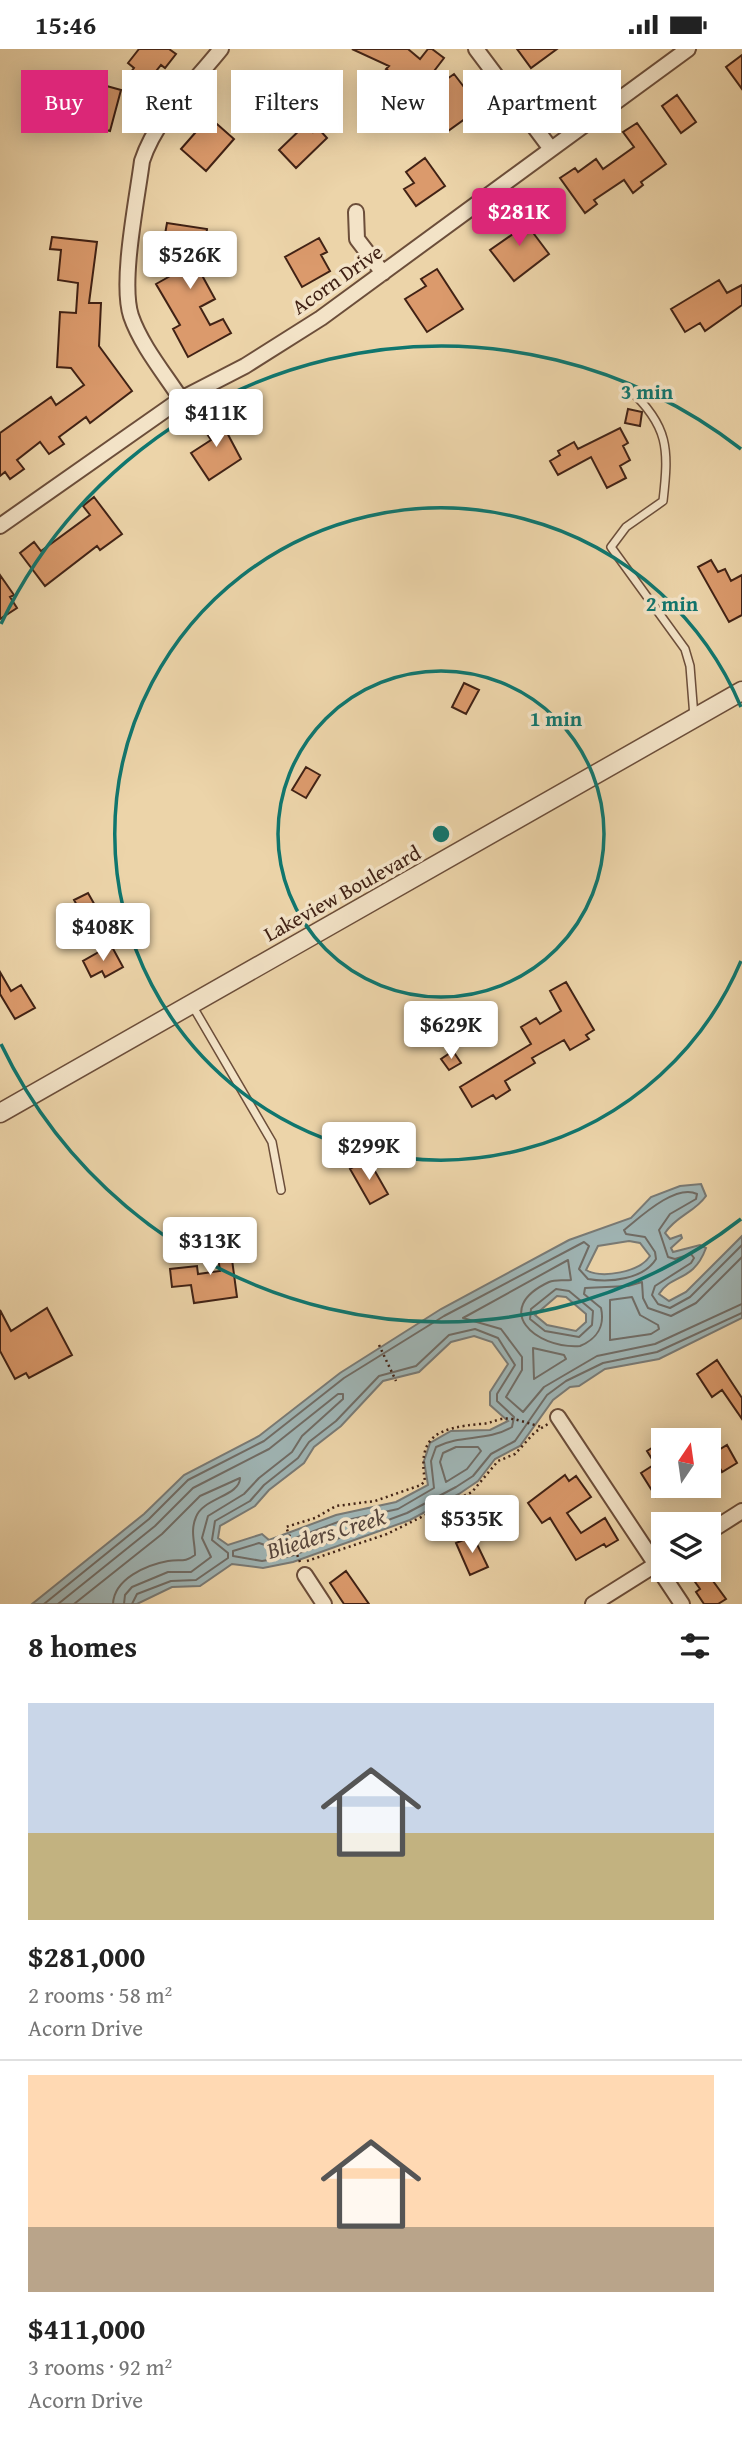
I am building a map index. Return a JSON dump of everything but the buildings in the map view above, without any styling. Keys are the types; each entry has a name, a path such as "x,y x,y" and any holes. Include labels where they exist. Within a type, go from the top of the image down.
{"street":[{"path":"181,398 130,314 127,292 140,174 148,142 221,49"},
{"path":"476,49 551,149"},
{"name":"Acorn Drive","path":"0,526 181,398 245,366 321,319 688,49"},
{"path":"356,212 356,239 383,273"},
{"name":"Lakeview Boulevard","path":"0,1114 742,691"},
{"path":"558,1417 651,1549"},
{"path":"721,1524 742,1511"},
{"path":"593,1604 651,1568"},
{"path":"303,1569 324,1604"},
{"path":"670,1582 682,1604"}],"lane":[{"path":"629,389 646,405 664,432 666,471 663,501 626,527 611,547 613,554 685,649 690,666 695,720"},
{"path":"192,1004 272,1142 281,1190"}],"path":[{"path":"379,1345 396,1381"},
{"path":"503,1418 543,1427 515,1454 498,1461 472,1492 387,1534 303,1569 286,1527 315,1518 337,1506 375,1501 421,1485 425,1481 422,1460 429,1441 446,1428 492,1423 503,1418"}],"water":[{"name":"Blieders Creek","path":"701,1184 706,1196 674,1222 665,1233 670,1239 681,1235 682,1238 671,1248 673,1252 700,1245 706,1248 695,1267 664,1287 659,1294 669,1301 686,1292 742,1236 742,1318 659,1359 605,1369 579,1386 570,1387 553,1400 520,1446 495,1459 478,1481 410,1520 293,1562 263,1568 232,1564 200,1586 172,1587 137,1604 32,1604 144,1514 184,1475 259,1436 340,1373 441,1309 569,1240 631,1218 651,1197 680,1186","holes":["629,1241 640,1243 650,1256 645,1262 630,1270 611,1274 586,1270 598,1246","557,1296 566,1297 586,1314 586,1322 576,1331 547,1325 535,1315","474,1336 492,1342 508,1364 490,1392 490,1405 508,1421 490,1430 451,1431 430,1443 424,1461 428,1485 396,1502 336,1515 269,1540 262,1534 228,1545 218,1538 220,1526 255,1506 269,1490 304,1463 314,1447 341,1426 383,1381 419,1372 451,1342"]}]}
